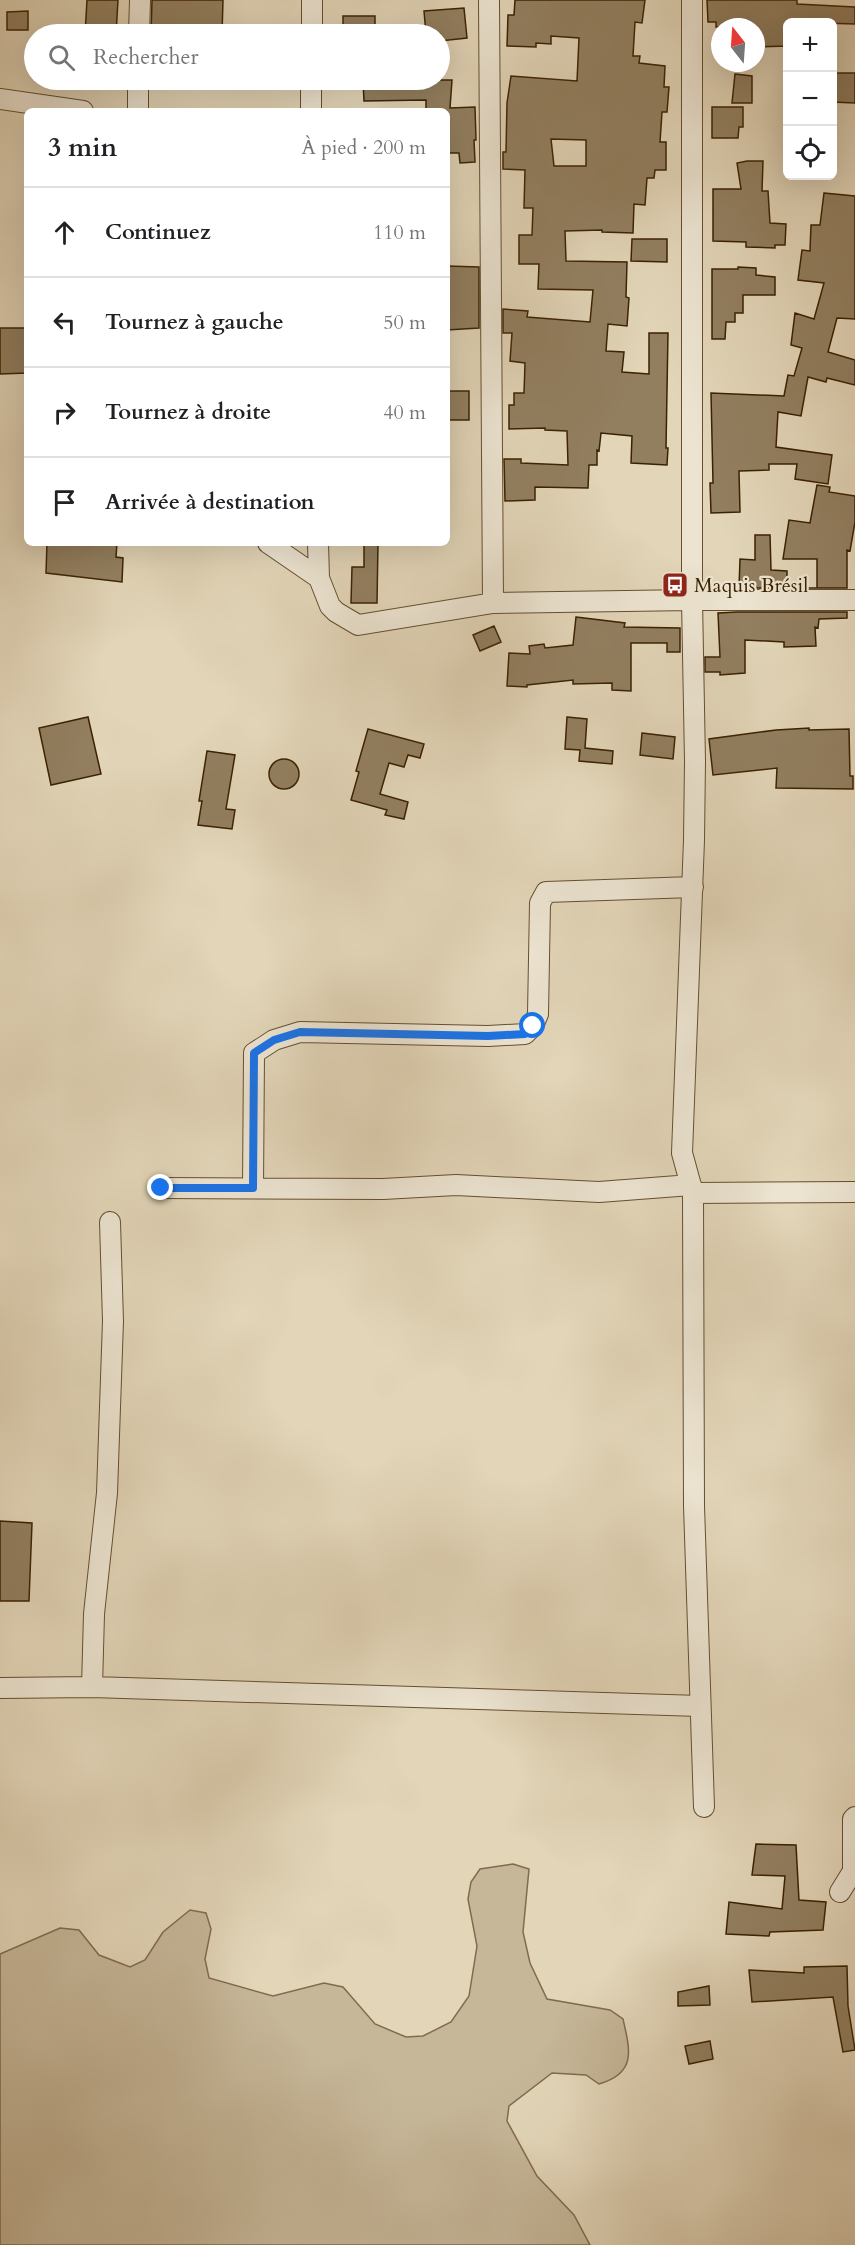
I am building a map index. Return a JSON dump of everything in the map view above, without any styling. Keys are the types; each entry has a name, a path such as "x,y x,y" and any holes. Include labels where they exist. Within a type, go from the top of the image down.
{"street":[{"path":"139,24 140,0"},
{"path":"312,0 312,24"},
{"path":"489,0 493,603"},
{"path":"692,0 692,600 695,761 693,887 682,1153 692,1189 694,1506 704,1806"},
{"path":"138,90 138,108"},
{"path":"311,90 311,108"},
{"path":"0,99 62,108"},
{"path":"272,546 319,578"},
{"path":"318,546 319,578 330,606 358,625 493,603 855,600"},
{"path":"253,1188 254,1053 274,1040 300,1032 488,1036 525,1034 533,1026 538,1014 540,903 546,892 693,887"},
{"path":"161,1188 383,1189 456,1185 599,1192 692,1189 855,1192"},
{"path":"92,1687 94,1614 107,1493 113,1332 110,1222"},
{"path":"0,1688 92,1687 700,1706"},
{"path":"840,1892 853,1871 853,1819 855,1817"}],"shaded area":[{"path":"513,1864 529,1869 523,1932 530,1963 547,1999 610,2010 623,2019 626,2030 628,2059 620,2074 599,2084 586,2075 552,2073 509,2106 507,2121 537,2176 574,2215 590,2245 0,2245 0,1954 60,1928 79,1930 99,1955 130,1967 145,1960 163,1932 190,1910 206,1913 211,1929 205,1959 209,1978 273,1996 324,1983 343,1987 375,2024 406,2037 423,2036 451,2022 469,1996 477,1946 468,1899 471,1882 480,1869"}],"building":[{"path":"87,0 118,0 117,24 86,24"},
{"path":"152,0 223,0 222,24 151,24"},
{"path":"515,0 645,0 642,23 635,22 633,56 640,56 639,63 665,66 664,87 669,87 667,112 662,112 660,142 666,142 666,170 655,170 654,178 647,178 645,205 634,204 633,233 602,232 602,230 565,231 566,261 627,262 626,297 629,298 627,326 608,324 606,351 624,352 622,372 649,374 649,333 668,333 666,448 668,448 667,465 631,463 632,436 601,433 599,451 597,450 597,465 589,465 588,488 535,487 535,500 505,501 504,459 521,459 521,463 568,465 567,431 545,430 545,428 509,429 509,405 514,405 514,393 524,393 525,363 510,361 512,333 503,333 503,309 528,311 527,317 590,322 593,290 538,289 539,264 519,264 519,235 532,235 533,208 524,208 525,170 503,169 511,76 577,81 579,38 551,36 551,44 536,43 536,47 507,46 508,15 514,15","holes":["551,139 586,140 586,166 554,166"]},
{"path":"707,0 797,0 797,4 855,7 855,24 837,23 837,18 783,18 783,46 765,47 765,18 711,18 711,22 708,22"},
{"path":"464,8 467,38 450,40 450,24 425,24 424,11"},
{"path":"28,11 28,24 24,24 24,30 7,30 7,12"},
{"path":"343,16 375,16 375,24 343,24"},
{"path":"837,73 855,73 855,103 837,102"},
{"path":"735,74 752,76 752,103 732,103"},
{"path":"450,80 452,80 450,108 426,108 426,100 364,101 363,90 450,90"},
{"path":"475,107 475,162 460,163 459,153 450,153 450,108"},
{"path":"712,107 743,107 743,127 739,127 738,138 712,138"},
{"path":"763,161 762,191 768,191 770,223 786,224 785,245 775,245 775,248 746,247 746,242 713,241 713,189 741,189 737,163"},
{"path":"824,193 855,196 855,319 837,318 828,352 855,360 855,385 827,378 826,382 808,377 801,416 778,412 776,447 832,455 828,484 795,479 797,464 769,464 769,470 739,471 740,512 711,513 710,483 713,483 711,393 784,396 788,375 794,376 802,348 791,345 795,313 814,319 824,283 798,280 802,250 810,251 811,225 820,225"},
{"path":"632,239 667,239 667,262 631,261"},
{"path":"450,266 479,267 479,328 450,330"},
{"path":"738,267 756,268 756,275 775,277 775,295 743,295 743,313 735,313 735,322 726,322 725,339 712,339 712,269 738,269"},
{"path":"0,328 24,328 24,373 0,374"},
{"path":"450,391 469,391 469,420 450,420"},
{"path":"817,485 830,487 829,492 855,496 855,522 850,551 847,550 847,588 817,588 817,559 783,559 789,520 810,523"},
{"path":"755,535 770,535 771,570 787,571 787,588 739,588 740,559 755,560"},
{"path":"47,546 117,546 116,557 123,558 122,582 46,573"},
{"path":"364,546 378,546 377,603 351,603 352,567 364,567"},
{"path":"847,612 847,618 819,619 818,628 815,627 816,646 784,647 784,642 745,640 745,673 720,675 720,672 705,672 705,657 720,657 718,613"},
{"path":"576,617 625,623 624,627 680,628 680,652 667,652 667,643 631,643 631,691 612,690 612,683 573,684 573,680 527,685 527,687 507,686 509,653 530,654 529,646 544,644 545,648 573,645"},
{"path":"494,626 501,642 480,651 473,635"},
{"path":"88,717 101,774 51,785 39,728"},
{"path":"567,717 587,719 585,748 613,751 612,764 579,761 580,750 565,749"},
{"path":"809,728 809,730 849,729 850,776 853,776 853,789 776,788 777,768 713,775 709,739"},
{"path":"368,729 424,744 420,758 408,755 404,767 389,763 380,794 408,802 404,819 385,815 387,810 351,800 359,772 356,771"},
{"path":"642,733 675,737 673,759 640,755"},
{"path":"207,751 235,755 226,809 235,810 232,829 198,825 202,801 199,801"},
{"path":"284,759 294,764 299,774 294,784 284,789 274,784 269,774 274,764"},
{"path":"0,1521 32,1523 29,1601 0,1601"},
{"path":"756,1844 796,1845 799,1900 826,1902 823,1930 770,1932 769,1936 726,1934 729,1902 782,1909 785,1876 752,1875"},
{"path":"847,1966 848,2006 855,2050 843,2052 833,1997 752,2002 749,1970 804,1973 804,1967"},
{"path":"709,1986 710,2005 678,2006 678,1992"},
{"path":"710,2041 713,2059 689,2064 685,2046"}],"place":[{"name":"Maquis Brésil","path":"675,585"}],"route":[{"path":"161,1188 253,1188 254,1053 274,1040 300,1032 488,1036 525,1034 533,1026"}]}
